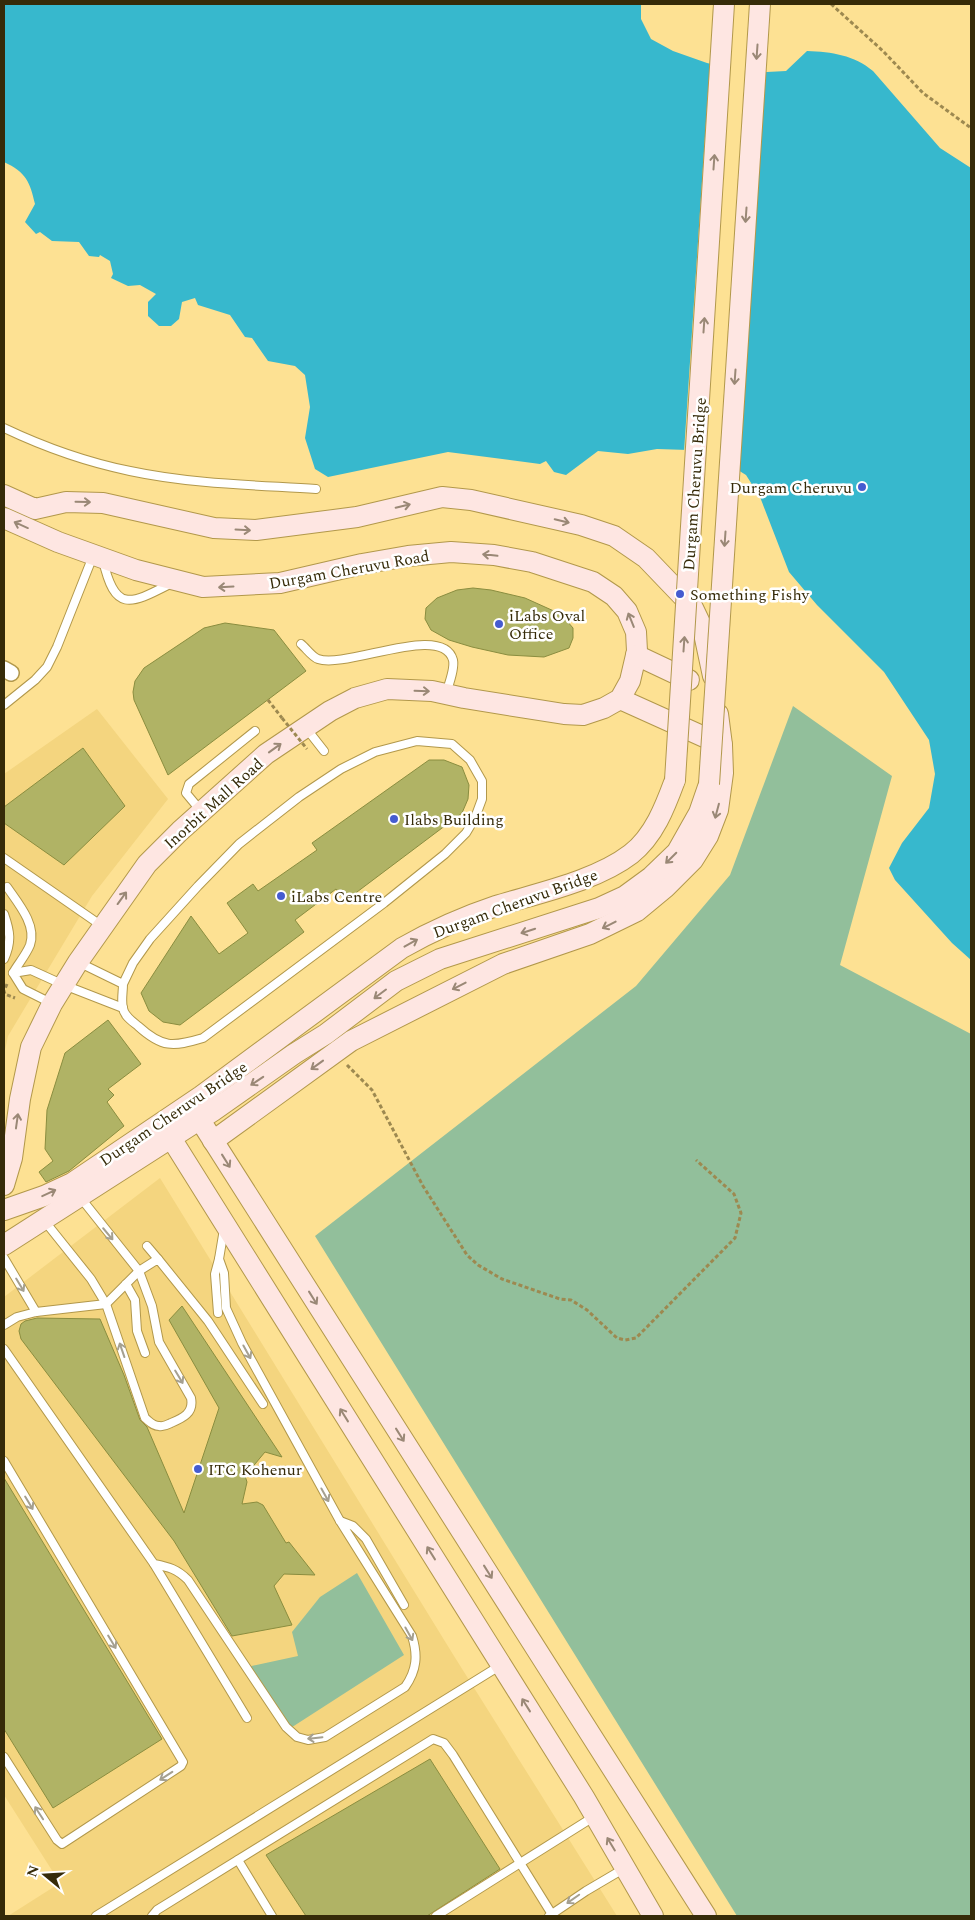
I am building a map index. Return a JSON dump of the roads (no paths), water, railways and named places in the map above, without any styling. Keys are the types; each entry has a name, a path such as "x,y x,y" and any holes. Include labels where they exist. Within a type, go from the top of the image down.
{"main road":[{"name":"Durgam Cheruvu Bridge","path":"4,1210 44,1196 72,1182 201,1096 402,948 436,929 494,907 602,872 632,854 653,830 675,780 724,4"},
{"name":"Durgam Cheruvu Bridge","path":"79,1196 200,1120 294,1054 326,1034 396,981 440,959 599,908 625,896 651,877 677,852 699,813 709,784 760,4"},
{"path":"4,495 35,509 66,502 103,502 214,528 256,530 357,517 442,497 471,500 581,525 614,536 646,558 692,606 703,629 712,671 722,745 723,773 718,810 708,836 693,860 666,887 637,911 590,934 503,964 351,1041 213,1141"},
{"name":"Durgam Cheruvu Road","path":"4,518 58,542 98,556 176,582 203,587 280,583 362,564 408,556 451,552 494,555 532,562 593,582 614,596 627,611 636,632 636,655 630,681 620,699"},
{"path":"636,655 689,680"},
{"name":"Inorbit Mall Road","path":"4,1185 8,1156 31,1047 52,1004 102,926 147,864 201,812 266,754 330,710 355,698 387,689 432,691 564,714 583,714 604,708 620,699"},
{"path":"620,699 722,745"},
{"path":"200,1120 706,1916"},
{"path":"171,1138 595,1816 653,1916"},
{"path":"4,1245 79,1196"}],"lane":[{"path":"4,428 38,444 130,471 218,483 316,489"},
{"path":"98,556 112,589 118,596 127,600 142,598 176,582"},
{"path":"4,705 35,680 47,667 98,556"},
{"path":"301,644 317,659 333,662 410,646 427,644 439,646 450,653 454,662 446,693"},
{"path":"305,726 324,751"},
{"path":"201,812 186,793 189,784 255,731"},
{"path":"417,741 452,744 470,760 482,781 482,799 475,818 466,833 445,854 384,903 203,1038 180,1044 165,1044 150,1038 125,1015 123,1008 123,984 133,963 150,939 239,844 299,797 340,769 375,752 417,741"},
{"path":"4,858 102,926"},
{"path":"7,888 23,910 31,931 30,945 13,973"},
{"path":"4,914 11,932 9,950 4,959"},
{"path":"78,962 123,984"},
{"path":"13,973 31,970 123,1008"},
{"path":"13,973 23,989 52,1004"},
{"path":"42,1219 91,1279 106,1304 145,1418 154,1425 162,1427 186,1417 190,1412 192,1398 159,1342 152,1306 139,1271 79,1196"},
{"path":"218,1313 215,1274 224,1223"},
{"path":"147,1246 208,1321 263,1404"},
{"path":"4,1258 36,1312"},
{"path":"4,1325 17,1317 36,1312 106,1304 139,1271 158,1259"},
{"path":"154,1564 171,1567 188,1580 290,1732 298,1737 308,1740 325,1737 405,1687 411,1678 416,1664 416,1650 412,1636 340,1521 242,1343 226,1308 224,1273 219,1259"},
{"path":"126,1284 135,1300 136,1332 145,1353"},
{"path":"208,1321 226,1308"},
{"path":"4,1349 154,1564 247,1718"},
{"path":"4,1461 183,1762 173,1772 62,1844 57,1840 4,1757"},
{"path":"340,1521 353,1526 366,1539 404,1605"},
{"path":"96,1916 501,1665"},
{"path":"152,1916 157,1910 433,1739 444,1743 453,1755 551,1916 586,1891 625,1868"},
{"path":"436,1916 595,1816"},
{"path":"238,1860 272,1916"}],"water":[{"name":"Durgam Cheruvu","path":"4,4 641,4 641,19 651,39 673,51 707,63 748,73 786,71 807,51 842,55 858,61 873,71 940,148 971,168 971,960 952,943 895,880 889,868 902,843 929,808 935,774 929,740 884,672 817,605 789,572 760,497 746,475 717,457 688,450 657,449 628,454 598,451 566,475 554,472 546,461 540,464 448,452 328,477 315,469 305,438 310,407 305,375 295,366 268,361 252,338 245,337 230,315 198,305 195,298 182,302 179,319 171,326 159,326 148,316 148,302 156,294 140,285 128,286 111,278 113,274 110,261 100,255 99,257 89,256 79,242 52,241 40,232 36,234 25,222 35,204 29,184 22,174 4,162"}],"place":[{"name":"Durgam Cheruvu","path":"862,487"},
{"name":"Something Fishy","path":"680,594"},
{"name":"iLabs Oval Office","path":"499,624"},
{"name":"Ilabs Building","path":"394,819"},
{"name":"iLabs Centre","path":"281,896"},
{"name":"ITC Kohenur","path":"198,1469"}]}
